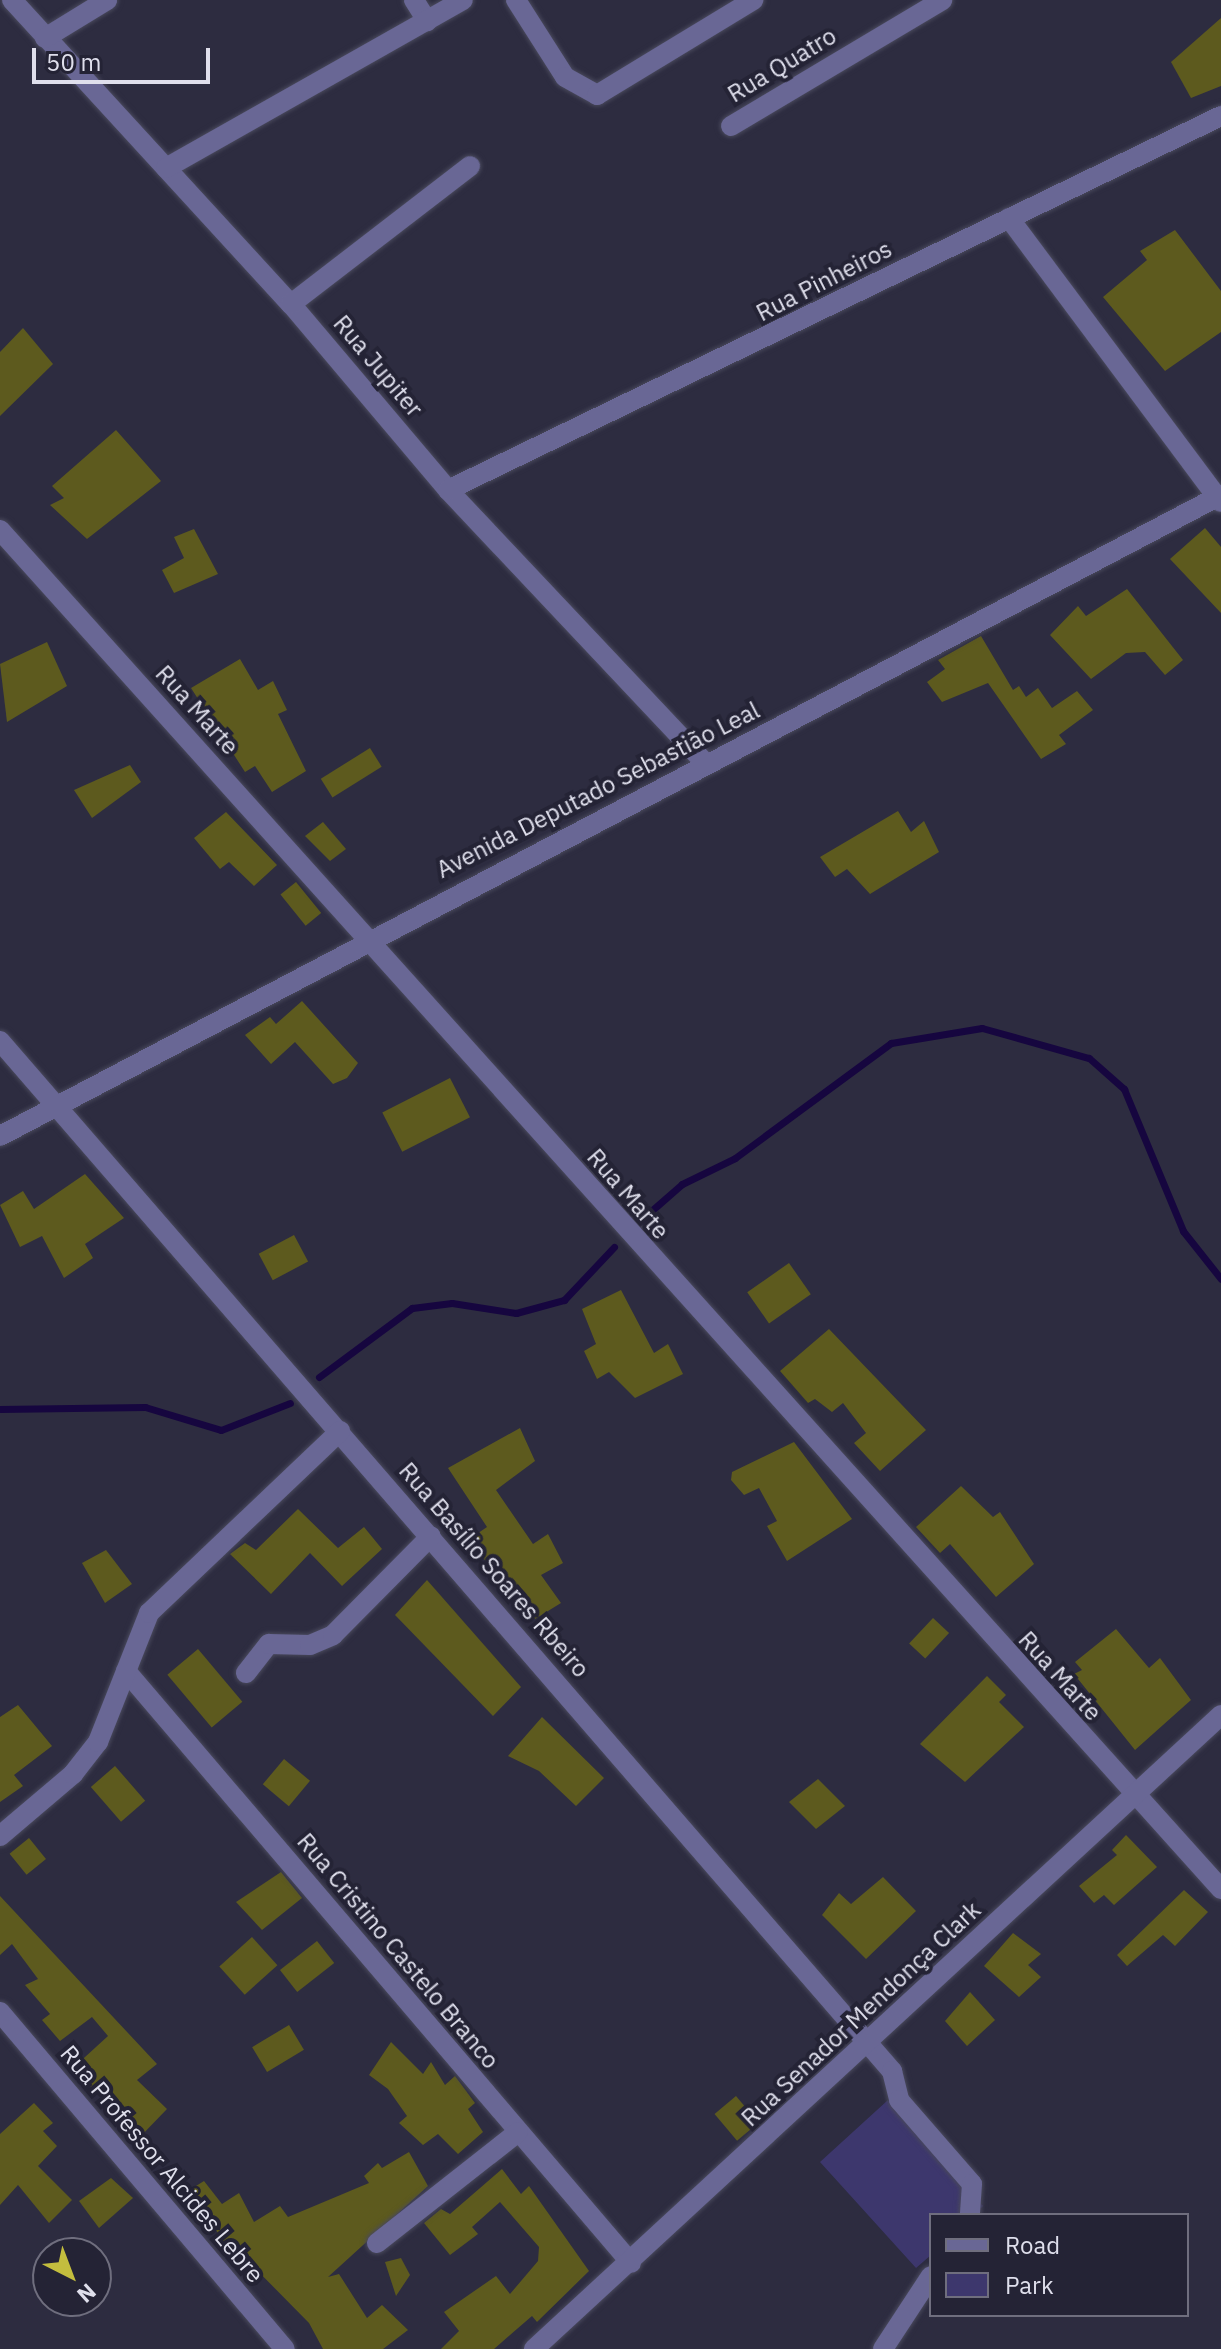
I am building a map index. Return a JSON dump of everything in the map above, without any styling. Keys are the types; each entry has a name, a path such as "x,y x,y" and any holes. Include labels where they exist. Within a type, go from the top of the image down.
{"street":[{"name":"Rua Jupiter","path":"12,0 291,304 448,490 706,764"},
{"path":"45,38 107,0"},
{"path":"414,0 427,21"},
{"path":"166,168 463,0"},
{"path":"516,0 565,77 597,95 753,0"},
{"name":"Rua Quatro","path":"731,126 942,0"},
{"name":"Rua Pinheiros","path":"448,490 1221,116"},
{"path":"291,304 470,166"},
{"path":"1009,218 1220,498"},
{"name":"Avenida Deputado Sebastião Leal","path":"0,1136 368,937 1220,498"},
{"name":"Rua Marte","path":"0,530 1221,1889"},
{"name":"Rua Basílio Soares Rbeiro","path":"0,1041 892,2071 899,2100 972,2184 970,2213"},
{"path":"0,1836 73,1774 98,1742 149,1613 340,1431"},
{"path":"246,1673 257,1653 279,1640 310,1645 333,1635 431,1536"},
{"name":"Rua Cristino Castelo Branco","path":"126,1671 631,2263"},
{"name":"Rua Senador Mendonça Clark","path":"534,2349 869,2045 1130,1791 1221,1715"},
{"name":"Rua Professor Alcides Lebre","path":"0,2012 285,2349"},
{"path":"377,2243 518,2132"},
{"path":"883,2349 929,2279"}],"green space":[{"path":"888,2100 983,2206 976,2213 929,2213 929,2257 916,2268 820,2162"}],"building":[{"path":"1221,18 1221,86 1191,98 1171,62"},
{"path":"1175,230 1221,291 1221,332 1165,371 1103,297 1147,260 1140,251"},
{"path":"23,328 53,364 0,416 0,352"},
{"path":"116,430 161,481 87,539 50,505 64,498 52,486"},
{"path":"1205,528 1221,547 1221,613 1170,559"},
{"path":"194,529 218,574 174,593 162,570 184,558 174,537"},
{"path":"1127,589 1183,660 1165,675 1145,652 1126,653 1091,679 1050,635 1078,606 1086,616"},
{"path":"981,636 1013,690 1019,686 1026,697 1038,688 1052,708 1077,691 1093,710 1059,735 1066,744 1041,759 988,683 942,702 927,682 945,669 938,660"},
{"path":"47,642 67,686 7,722 0,664"},
{"path":"240,659 258,690 273,681 287,710 278,714 306,771 272,792 255,766 245,772 191,688"},
{"path":"370,748 382,767 332,797 321,779"},
{"path":"130,765 141,782 92,818 74,790"},
{"path":"898,811 911,832 924,821 939,852 870,894 847,869 835,877 820,857"},
{"path":"226,812 277,865 254,886 229,862 220,869 194,838"},
{"path":"323,822 346,849 330,861 305,836"},
{"path":"296,882 321,913 306,926 280,895"},
{"path":"302,1001 358,1063 347,1078 333,1084 295,1042 271,1064 245,1035 270,1017 276,1024"},
{"path":"450,1078 470,1117 402,1152 382,1113"},
{"path":"85,1174 124,1218 85,1244 93,1258 64,1278 42,1236 20,1247 0,1205 23,1191 34,1209"},
{"path":"294,1235 308,1261 273,1280 259,1254"},
{"path":"789,1263 811,1294 769,1323 747,1292"},
{"path":"621,1290 654,1353 668,1344 683,1374 635,1398 609,1372 597,1379 584,1351 596,1344 582,1309"},
{"path":"829,1329 926,1430 880,1471 854,1443 866,1433 843,1403 832,1412 815,1399 808,1403 780,1371"},
{"path":"520,1428 535,1461 496,1490 533,1544 548,1534 563,1563 541,1575 561,1603 535,1619 497,1562 490,1566 468,1540 487,1527 448,1468"},
{"path":"794,1442 852,1519 787,1561 767,1526 777,1521 759,1488 744,1495 731,1480 732,1472"},
{"path":"961,1486 993,1517 1000,1512 1034,1564 996,1597 950,1544 940,1553 916,1527"},
{"path":"298,1509 338,1548 364,1527 382,1549 342,1586 310,1553 271,1594 230,1554 245,1543 256,1550"},
{"path":"106,1550 132,1584 105,1603 82,1563"},
{"path":"427,1580 521,1687 493,1716 395,1615"},
{"path":"933,1618 949,1633 925,1659 909,1644"},
{"path":"1116,1629 1149,1668 1160,1658 1191,1700 1135,1750 1074,1674 1082,1670 1075,1662"},
{"path":"198,1649 242,1702 212,1728 167,1675"},
{"path":"987,1676 1006,1695 999,1702 1024,1727 965,1782 920,1744"},
{"path":"18,1705 52,1746 14,1775 23,1786 0,1802 0,1717"},
{"path":"542,1717 604,1778 576,1806 539,1771 508,1756"},
{"path":"284,1759 310,1781 289,1806 263,1784"},
{"path":"115,1766 145,1801 121,1822 91,1787"},
{"path":"818,1779 845,1806 816,1829 789,1802"},
{"path":"1126,1835 1157,1867 1114,1905 1104,1895 1094,1903 1079,1886 1117,1855 1112,1850"},
{"path":"29,1838 46,1859 27,1875 10,1854"},
{"path":"281,1872 302,1898 262,1930 236,1902"},
{"path":"883,1877 916,1911 866,1959 822,1915 839,1893 851,1904"},
{"path":"1184,1890 1208,1912 1175,1946 1163,1935 1127,1966 1117,1955"},
{"path":"0,1896 157,2064 137,2080 167,2109 139,2138 73,2068 108,2036 92,2017 60,2041 42,2020 50,2014 25,1985 38,1979 12,1944 0,1955"},
{"path":"1013,1933 1041,1954 1028,1965 1041,1977 1019,1997 984,1966"},
{"path":"252,1937 277,1965 245,1995 219,1966"},
{"path":"317,1941 334,1963 297,1992 280,1970"},
{"path":"970,1992 995,2020 967,2046 945,2021"},
{"path":"289,2025 304,2050 267,2072 252,2047"},
{"path":"391,2042 423,2074 431,2062 445,2085 455,2076 475,2103 468,2109 483,2132 458,2154 438,2134 423,2145 399,2123 407,2116 388,2089 369,2075"},
{"path":"736,2096 758,2123 737,2141 715,2114"},
{"path":"34,2103 53,2123 43,2131 57,2146 38,2166 72,2200 49,2223 18,2185 0,2205 0,2134"},
{"path":"409,2152 428,2186 328,2277 339,2274 367,2318 382,2305 408,2330 383,2349 323,2349 309,2323 242,2255 234,2263 215,2228 183,2194 204,2181 222,2204 239,2193 254,2222 280,2206 288,2217 369,2183 364,2176 378,2163 382,2168"},
{"path":"502,2169 521,2194 529,2186 589,2271 537,2322 532,2316 494,2349 441,2349 459,2331 444,2312 496,2276 510,2294 538,2261 539,2247 500,2202 472,2227 478,2234 450,2255 424,2223 441,2209 450,2214"},
{"path":"111,2178 133,2198 99,2228 79,2201"},
{"path":"401,2258 410,2275 396,2296 385,2262"}],"waterway":[{"path":"642,1219 682,1184 735,1158 891,1043 982,1028 1089,1058 1124,1089 1183,1231 1221,1279"},
{"path":"319,1377 412,1308 452,1303 516,1313 564,1300 614,1247"},
{"path":"0,1409 145,1407 221,1430 290,1403"}]}
